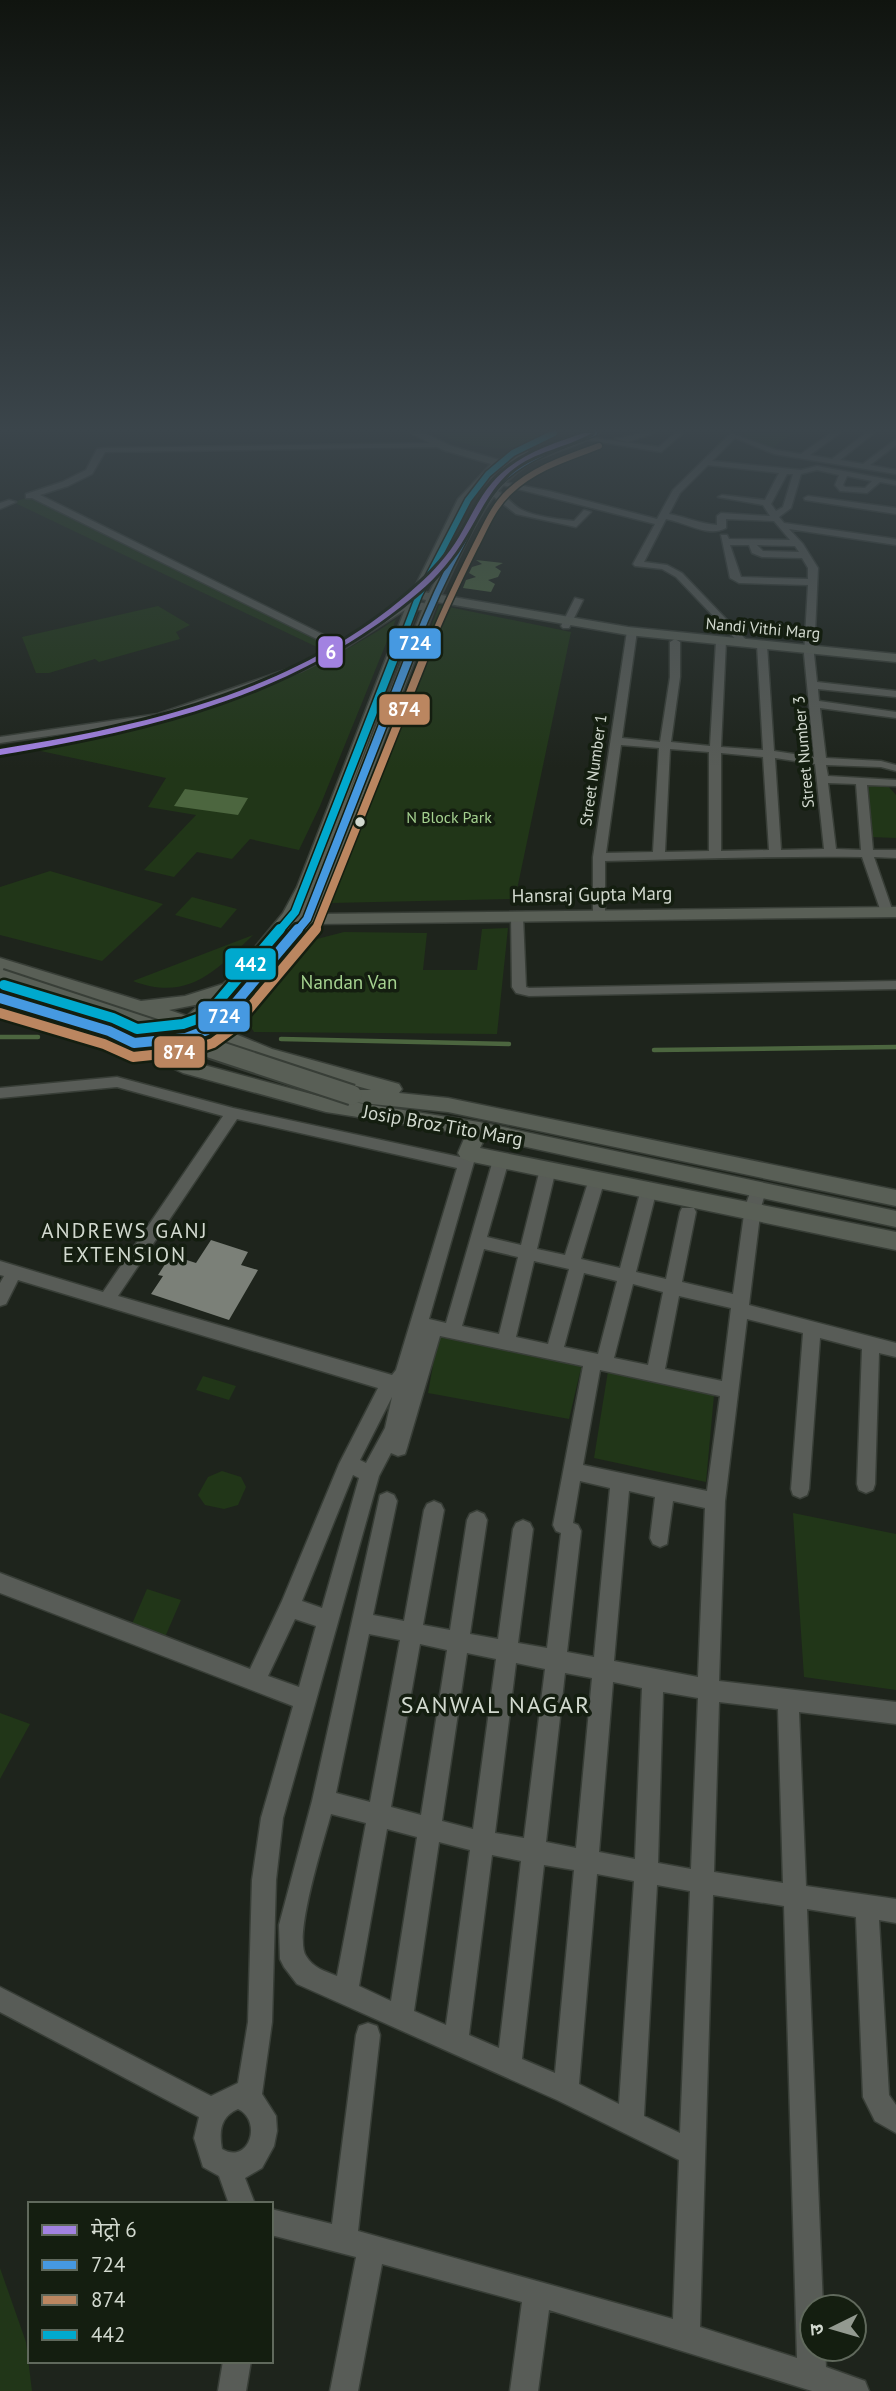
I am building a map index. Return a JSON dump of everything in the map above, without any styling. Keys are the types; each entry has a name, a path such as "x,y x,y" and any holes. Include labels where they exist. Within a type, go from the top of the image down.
{"main road":[{"path":"134,1043 177,1040 229,1013 298,917 446,545"},
{"path":"423,601 457,545"},
{"name":"Nandi Vithi Marg","path":"423,601 567,624 896,658"},
{"name":"Hansraj Gupta Marg","path":"298,917 891,912"},
{"path":"199,1027 235,983 298,917"},
{"path":"0,964 199,1027 267,1054 448,1105"},
{"name":"Josip Broz Tito Marg","path":"0,979 151,1028 255,1066 352,1095 448,1105 896,1198"},
{"path":"134,1007 188,1002 235,983"},
{"name":"Josip Broz Tito Marg","path":"0,998 109,1031 183,1066 326,1105 479,1129 755,1200 896,1219"},
{"path":"229,1013 229,1032 237,1042"},
{"path":"212,1074 237,1042"},
{"path":"479,1129 467,1158 501,1160 649,1189 755,1200 896,1241"}],"street":[{"path":"132,545 332,641 339,648"},
{"path":"649,545 638,564 664,567 679,575 745,644"},
{"path":"726,545 736,578 739,580 813,582"},
{"path":"753,545 755,551 762,554 806,555"},
{"path":"798,545 806,555"},
{"name":"Street Number 3","path":"806,555 813,568 808,649 814,685 819,761 830,853"},
{"path":"567,624 578,600"},
{"path":"0,740 159,718 298,669 339,648 403,607 423,601"},
{"name":"Street Number 1","path":"599,915 599,857 630,631"},
{"path":"715,857 715,749 721,641"},
{"path":"659,856 665,745 675,677 675,642"},
{"path":"762,645 775,855"},
{"path":"814,685 896,694"},
{"path":"815,704 896,715"},
{"path":"615,741 819,761 881,764 896,768"},
{"path":"821,779 882,780 895,784"},
{"path":"861,781 867,854 891,912"},
{"path":"599,857 896,854"},
{"path":"517,916 519,987 529,992 896,985"},
{"path":"0,1093 117,1082 233,1113 467,1158 435,1327 398,1448"},
{"path":"107,1299 233,1113"},
{"path":"255,1681 290,1607 348,1464 394,1381 404,1374 435,1327 477,1241 501,1160"},
{"path":"506,1342 548,1169"},
{"path":"554,1352 597,1178"},
{"path":"509,2066 534,1852 572,1471 598,1361 626,1276 649,1189"},
{"path":"687,2335 715,1501 755,1200"},
{"path":"655,1374 688,1212"},
{"path":"477,1241 673,1287 812,1329 896,1350"},
{"path":"0,1299 7,1270 394,1381 403,1394 388,1444 370,1474 272,1818 264,1880 260,2022 249,2098"},
{"path":"435,1327 729,1390"},
{"path":"800,1489 812,1329"},
{"path":"866,1483 871,1343"},
{"path":"348,1464 370,1474"},
{"path":"572,1471 715,1501"},
{"path":"566,2091 620,1481"},
{"path":"660,1538 665,1490"},
{"path":"387,1501 323,1801 291,1926 292,1959 306,1975 566,2091 693,2152"},
{"path":"346,1993 434,1510"},
{"path":"401,2017 477,1520"},
{"path":"456,2042 523,1530"},
{"path":"0,1583 305,1700"},
{"path":"290,1607 327,1620"},
{"path":"362,1623 709,1690 896,1713"},
{"path":"631,2121 646,1872 653,1680"},
{"path":"788,1701 812,2376"},
{"path":"323,1801 481,1842 701,1882 896,1911"},
{"path":"867,1906 876,2097 884,2112 896,2120"},
{"path":"0,1999 214,2111"},
{"path":"343,2240 368,2035"},
{"path":"229,2169 249,2163 261,2147 264,2122 261,2110 249,2098 229,2098 214,2111 206,2135 212,2158 229,2169 241,2202"},
{"path":"273,2222 372,2247 687,2335 854,2391"},
{"path":"344,2391 372,2247"},
{"path":"524,2391 537,2293"},
{"path":"232,2391 237,2363"}],"green space":[{"path":"102,545 127,545 329,644 321,649"},
{"name":"N Block Park","path":"439,605 571,632 515,899 331,903"},
{"path":"158,606 190,625 176,632 180,639 99,662 95,659 49,673 36,673 22,637"},
{"path":"396,619 320,806 299,850 250,839 232,859 197,852 174,877 144,870 196,815 148,807 166,778 36,750 177,716 268,686 355,645"},
{"path":"872,784 889,787 896,795 896,838 871,837 865,786"},
{"path":"50,871 163,904 102,961 0,935 0,887"},
{"path":"192,897 237,909 221,928 175,915"},
{"name":"Nandan Van","path":"508,928 497,1034 254,1032 245,1018 307,945 317,939 344,932 427,933 423,970 477,970 482,929"},
{"path":"253,935 213,971 185,985 152,987 133,981"},
{"path":"438,1337 583,1360 569,1419 428,1393"},
{"path":"608,1371 714,1395 706,1482 594,1458"},
{"path":"203,1376 236,1386 229,1400 196,1390"},
{"path":"222,1471 241,1477 246,1487 238,1505 224,1509 205,1505 198,1495 208,1477"},
{"path":"793,1513 896,1534 896,1690 804,1677"},
{"path":"147,1589 181,1600 165,1637 132,1624"},
{"path":"0,1713 30,1724 0,1779"},
{"path":"0,2268 26,2342 32,2391 0,2391"}],"shaded area":[{"path":"476,560 503,563 495,567 501,571 498,577 488,580 495,584 491,592 463,588 466,580 476,577 469,573 472,567 482,564"},
{"path":"185,789 248,798 238,815 174,806"}],"building":[{"path":"211,1240 248,1252 241,1265 258,1270 229,1320 151,1294 163,1276 158,1275 171,1255 196,1263"}],"waterway":[{"path":"0,1037 38,1037"},
{"path":"281,1039 509,1044"},
{"path":"654,1050 896,1047"}],"metro line":[{"name":"6","path":"0,752 111,732 166,718 220,702 273,681 323,657 371,627 429,579 458,545"}],"transit line":[{"name":"442","path":"4,985 113,1018 137,1029 183,1024 200,1018 212,1009 295,912 419,595 445,545"},
{"name":"724","path":"0,998 109,1031 134,1043 186,1038 207,1030 222,1019 307,919 432,600 461,545"},
{"name":"874","path":"0,1013 104,1044 133,1057 190,1051 213,1043 232,1029 319,926 445,606 476,545"}],"district":[{"name":"ANDREWS GANJ EXTENSION","path":"125,1243"},
{"name":"SANWAL NAGAR","path":"496,1705"}]}
